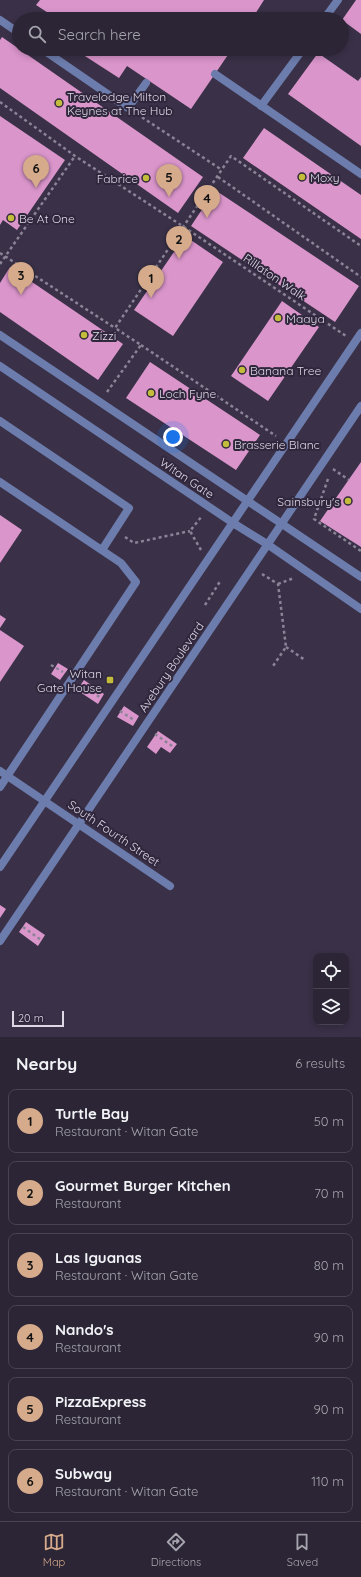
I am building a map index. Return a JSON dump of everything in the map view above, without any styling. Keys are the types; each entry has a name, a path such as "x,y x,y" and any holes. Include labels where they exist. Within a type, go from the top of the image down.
{"street":[{"path":"329,12 338,0"},
{"path":"0,20 12,28"},
{"path":"52,56 128,108 146,84"},
{"path":"262,107 298,56"},
{"path":"215,74 361,174"},
{"path":"0,867 361,333"},
{"name":"Witan Gate","path":"0,335 361,577"},
{"name":"Witan Gate","path":"0,366 209,507 267,544 361,609"},
{"name":"Avebury Boulevard","path":"0,941 361,406"},
{"path":"0,421 129,508 102,550"},
{"path":"0,482 121,563 136,582 0,787"},
{"name":"South Fourth Street","path":"0,771 170,886"}],"path":[{"name":"Rillaton Walk","path":"0,102 75,156 355,342"},
{"path":"128,108 222,170"},
{"path":"0,264 75,156"},
{"path":"115,328 231,156 361,246"},
{"path":"218,176 361,277"},
{"path":"0,253 286,443"},
{"path":"100,401 140,345"},
{"path":"323,462 349,480"},
{"path":"332,469 336,463"},
{"path":"329,476 314,519 361,551"},
{"path":"134,543 190,531 209,507"},
{"path":"190,531 207,560"},
{"path":"253,568 278,584 286,647 273,666"},
{"path":"205,605 221,580"},
{"path":"286,647 305,660"}],"building":[{"path":"40,0 264,0 256,12 47,12 36,5"},
{"path":"356,0 361,0 361,34 349,25 349,12 348,12"},
{"path":"2,37 12,44 12,56 29,56 203,177 178,213 0,88 0,40"},
{"path":"85,56 227,56 191,109 127,66 119,78"},
{"path":"316,56 322,56 358,81 361,77 361,146 288,94"},
{"path":"0,116 65,160 17,230 3,220 0,225"},
{"name":"Moxy","path":"264,128 361,195 361,239 243,158"},
{"path":"215,190 359,286 335,322 191,226"},
{"path":"185,236 223,262 173,336 134,310"},
{"path":"10,267 123,344 98,380 0,312 0,283"},
{"path":"282,301 319,327 268,401 231,376"},
{"path":"150,362 260,435 236,470 126,398"},
{"name":"Sainsbury's","path":"361,462 361,547 320,521"},
{"path":"0,515 22,530 0,563"},
{"path":"0,615 6,619 0,628"},
{"path":"0,630 24,646 0,682"},
{"path":"58,663 68,669 60,680 51,674"},
{"path":"84,680 104,694 98,704 77,690"},
{"path":"124,706 139,716 133,726 117,717"},
{"path":"158,731 177,744 170,753 161,747 156,754 147,747"},
{"path":"0,905 6,909 0,918"},
{"path":"26,922 45,935 38,946 19,932"}],"place":[{"name":"Travelodge Milton Keynes at The Hub","path":"59,103"},
{"name":"Moxy","path":"302,177"},
{"name":"Fabrice","path":"146,178"},
{"name":"Subway","path":"36,188"},
{"name":"PizzaExpress","path":"169,197"},
{"name":"Be At One","path":"11,218"},
{"name":"Nando's","path":"207,218"},
{"name":"Gourmet Burger Kitchen","path":"179,259"},
{"name":"Las Iguanas","path":"21,295"},
{"name":"Turtle Bay","path":"151,298"},
{"name":"Maaya","path":"278,318"},
{"name":"Zizzi","path":"84,335"},
{"name":"Banana Tree","path":"242,370"},
{"name":"Loch Fyne","path":"151,393"},
{"name":"Brasserie Blanc","path":"226,444"},
{"name":"Sainsbury's","path":"348,501"},
{"name":"Witan Gate House","path":"110,680"}]}
